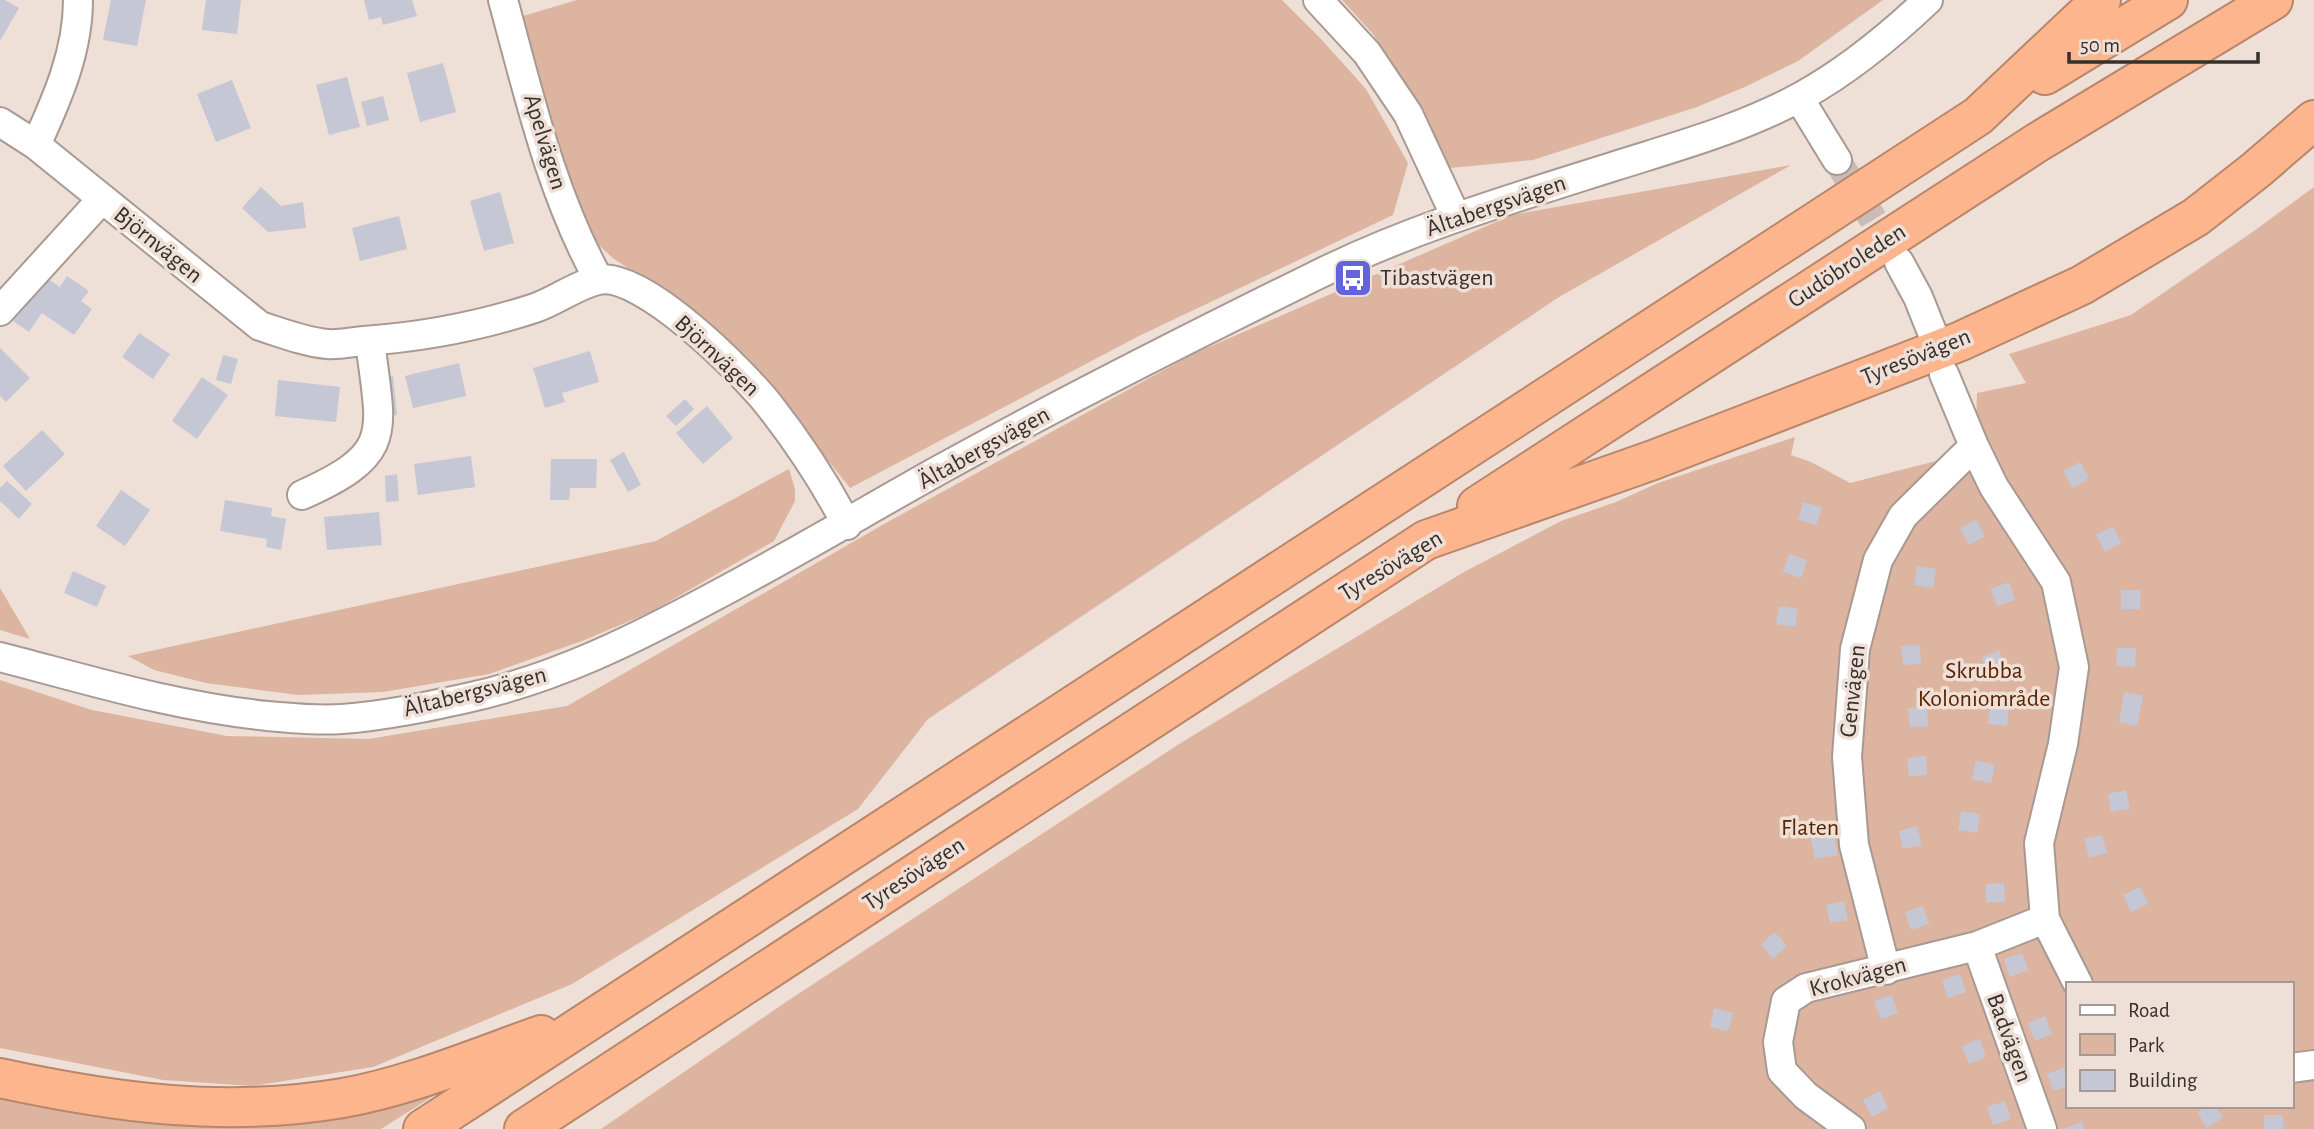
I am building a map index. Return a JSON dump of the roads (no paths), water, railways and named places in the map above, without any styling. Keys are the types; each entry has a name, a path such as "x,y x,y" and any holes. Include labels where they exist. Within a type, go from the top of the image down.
{"highway":[{"path":"1978,116 2101,0"},
{"path":"424,1129 1978,116 2168,0"},
{"name":"Gudöbroleden","path":"1426,540 2038,142 2273,0"},
{"name":"Tyresövägen","path":"524,1129 1426,540 1653,460 1961,341 2082,285 2196,217 2314,120"},
{"path":"0,1078 116,1101 172,1107 244,1109 292,1105 345,1097 417,1078 599,1015"}],"street":[{"path":"36,145 59,95 78,19 78,0"},
{"name":"Apelvägen","path":"503,0 545,151 583,251 599,280"},
{"path":"1318,0 1367,53 1408,114 1455,217"},
{"name":"Ältabergsvägen","path":"0,657 164,700 223,712 338,720 472,697 554,673 637,638 847,525 941,469 1149,359 1323,272 1455,217 1753,120 1831,79 1891,35 1928,0"},
{"path":"1799,97 1837,160"},
{"name":"Björnvägen","path":"0,122 36,145 260,326 327,344 405,338 452,329 536,307 599,280 619,280 646,294 703,336 768,403 833,498 847,525"},
{"path":"0,311 102,199"},
{"path":"1899,262 1918,297 1932,332"},
{"path":"302,495 338,479 362,460 375,443 379,422 370,341"},
{"path":"1944,374 1994,487 2056,582 2074,667 2063,744 2039,843 2045,919 2077,982"},
{"name":"Genvägen","path":"1886,970 1854,845 1847,757 1855,649 1878,560 1903,516 1974,446"},
{"name":"Krokvägen","path":"1851,1129 1806,1096 1782,1071 1778,1041 1786,1002 1806,988 1976,946 2045,919"},
{"name":"Badvägen","path":"1976,946 2042,1129"},
{"path":"2293,1068 2314,1065"}],"tunnel":[{"path":"1837,160 1896,257"}],"place":[{"name":"Tibastvägen","path":"1353,278"}],"park label":[{"name":"Skrubba Koloniområde","path":"1984,685"},
{"name":"Flaten","path":"1810,828"}]}
